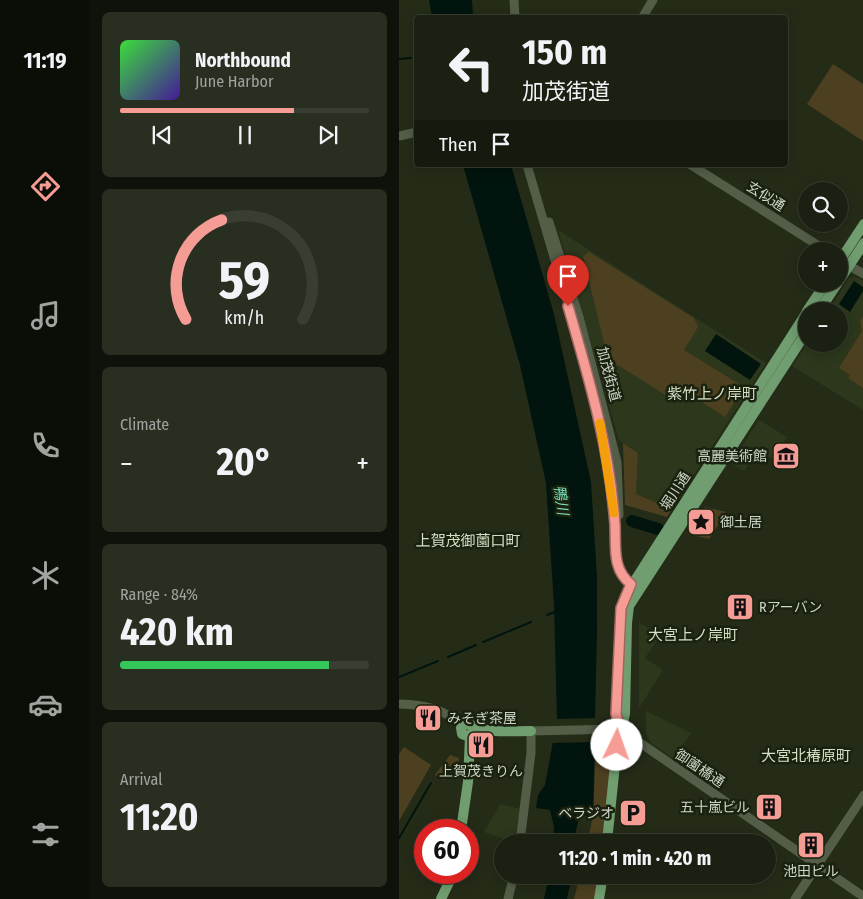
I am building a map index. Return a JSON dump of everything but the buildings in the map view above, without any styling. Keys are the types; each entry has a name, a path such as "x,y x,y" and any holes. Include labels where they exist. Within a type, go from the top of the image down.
{"main road":[{"path":"848,251 863,224"},
{"path":"848,257 863,243"},
{"name":"堀川通","path":"636,584 798,326"},
{"name":"堀川通","path":"636,584 798,344"},
{"path":"608,834 616,730 625,714 629,606 636,584"},
{"path":"463,725 469,724 471,734 468,782 463,819"},
{"path":"471,734 492,730 533,731"},
{"path":"441,899 448,884"},
{"path":"599,899 602,884"}],"street":[{"path":"514,0 515,15"},
{"path":"644,15 653,0"},
{"path":"399,136 414,133"},
{"name":"加茂街道","path":"530,167 594,393 609,477 618,570 623,578 636,584"},
{"name":"玄似通","path":"694,167 813,242"},
{"path":"848,265 863,274"},
{"path":"399,704 426,705 445,712 463,725"},
{"path":"521,834 533,731 616,730"},
{"name":"御薗橋通","path":"616,730 863,897"},
{"path":"795,899 863,795"},
{"path":"507,899 511,884"}],"shaded area":[{"path":"833,64 863,84 863,141 807,104"},
{"path":"558,230 766,363 672,509 636,494 638,453 619,440"},
{"path":"589,252 694,318 698,327 684,350 744,387 725,417 680,388 672,399 608,359 583,256"},
{"path":"856,277 863,281 863,410 792,366 802,352 848,352 848,302 834,302 840,292 848,292 849,278"},
{"path":"863,316 864,388 848,378 850,375 839,368 862,331 860,322"},
{"path":"759,420 787,437 773,459 758,449 744,471 731,463"},
{"path":"623,443 638,453 636,494 672,509 667,517 625,505"},
{"name":"御土居","path":"705,507 726,512 709,539 688,534"},
{"path":"639,622 660,636 645,658 663,670 639,708"},
{"path":"646,711 691,733 673,758 651,743 646,734"},
{"path":"596,745 614,747 606,834 589,834 593,817"},
{"path":"404,747 431,765 399,821 399,754"},
{"path":"450,755 459,758 457,772 452,765 445,771 449,777 444,780 435,775"},
{"path":"500,804 520,809 515,834 494,835 484,832"},
{"path":"578,884 598,884 596,899 574,899"}],"water":[{"path":"429,0 472,0 473,15 432,15"},
{"name":"鴨川","path":"464,167 512,167 554,314 591,482 597,577 593,817 580,815 575,834 554,834 550,810 536,808 538,795 545,785 557,720 554,605 546,483 520,365"},
{"path":"854,281 863,287 863,291 850,312 848,311 848,302 840,302"},
{"path":"716,334 761,364 750,380 705,351"},
{"path":"547,884 570,884 567,899 544,899"}],"pier":[{"path":"599,718 598,742 550,743 554,719"}],"waterway":[{"path":"399,59 411,58"},
{"path":"632,521 658,529"},
{"path":"547,615 557,611"},
{"path":"483,642 531,622"},
{"path":"448,657 476,645"},
{"path":"399,677 438,661"},
{"path":"399,838 431,783"}],"slow traffic":[{"path":"600,423 614,513"}],"place":[{"name":"高麗美術館","path":"786,456"},
{"name":"御土居","path":"701,522"},
{"name":"Rアーバン","path":"740,607"},
{"name":"みそぎ茶屋","path":"428,718"},
{"name":"上賀茂きりん","path":"481,745"},
{"name":"五十嵐ビル","path":"769,807"},
{"name":"ベラジオ","path":"633,813"},
{"name":"池田ビル","path":"811,845"}],"district":[{"name":"紫竹上ノ岸町","path":"712,394"},
{"name":"上賀茂御薗口町","path":"468,541"},
{"name":"大宮上ノ岸町","path":"693,635"},
{"name":"大宮北椿原町","path":"806,756"}],"route":[{"path":"568,306 594,393 605,446 614,515 618,570 623,578 631,584 621,608 616,714 620,729 617,745"}]}
